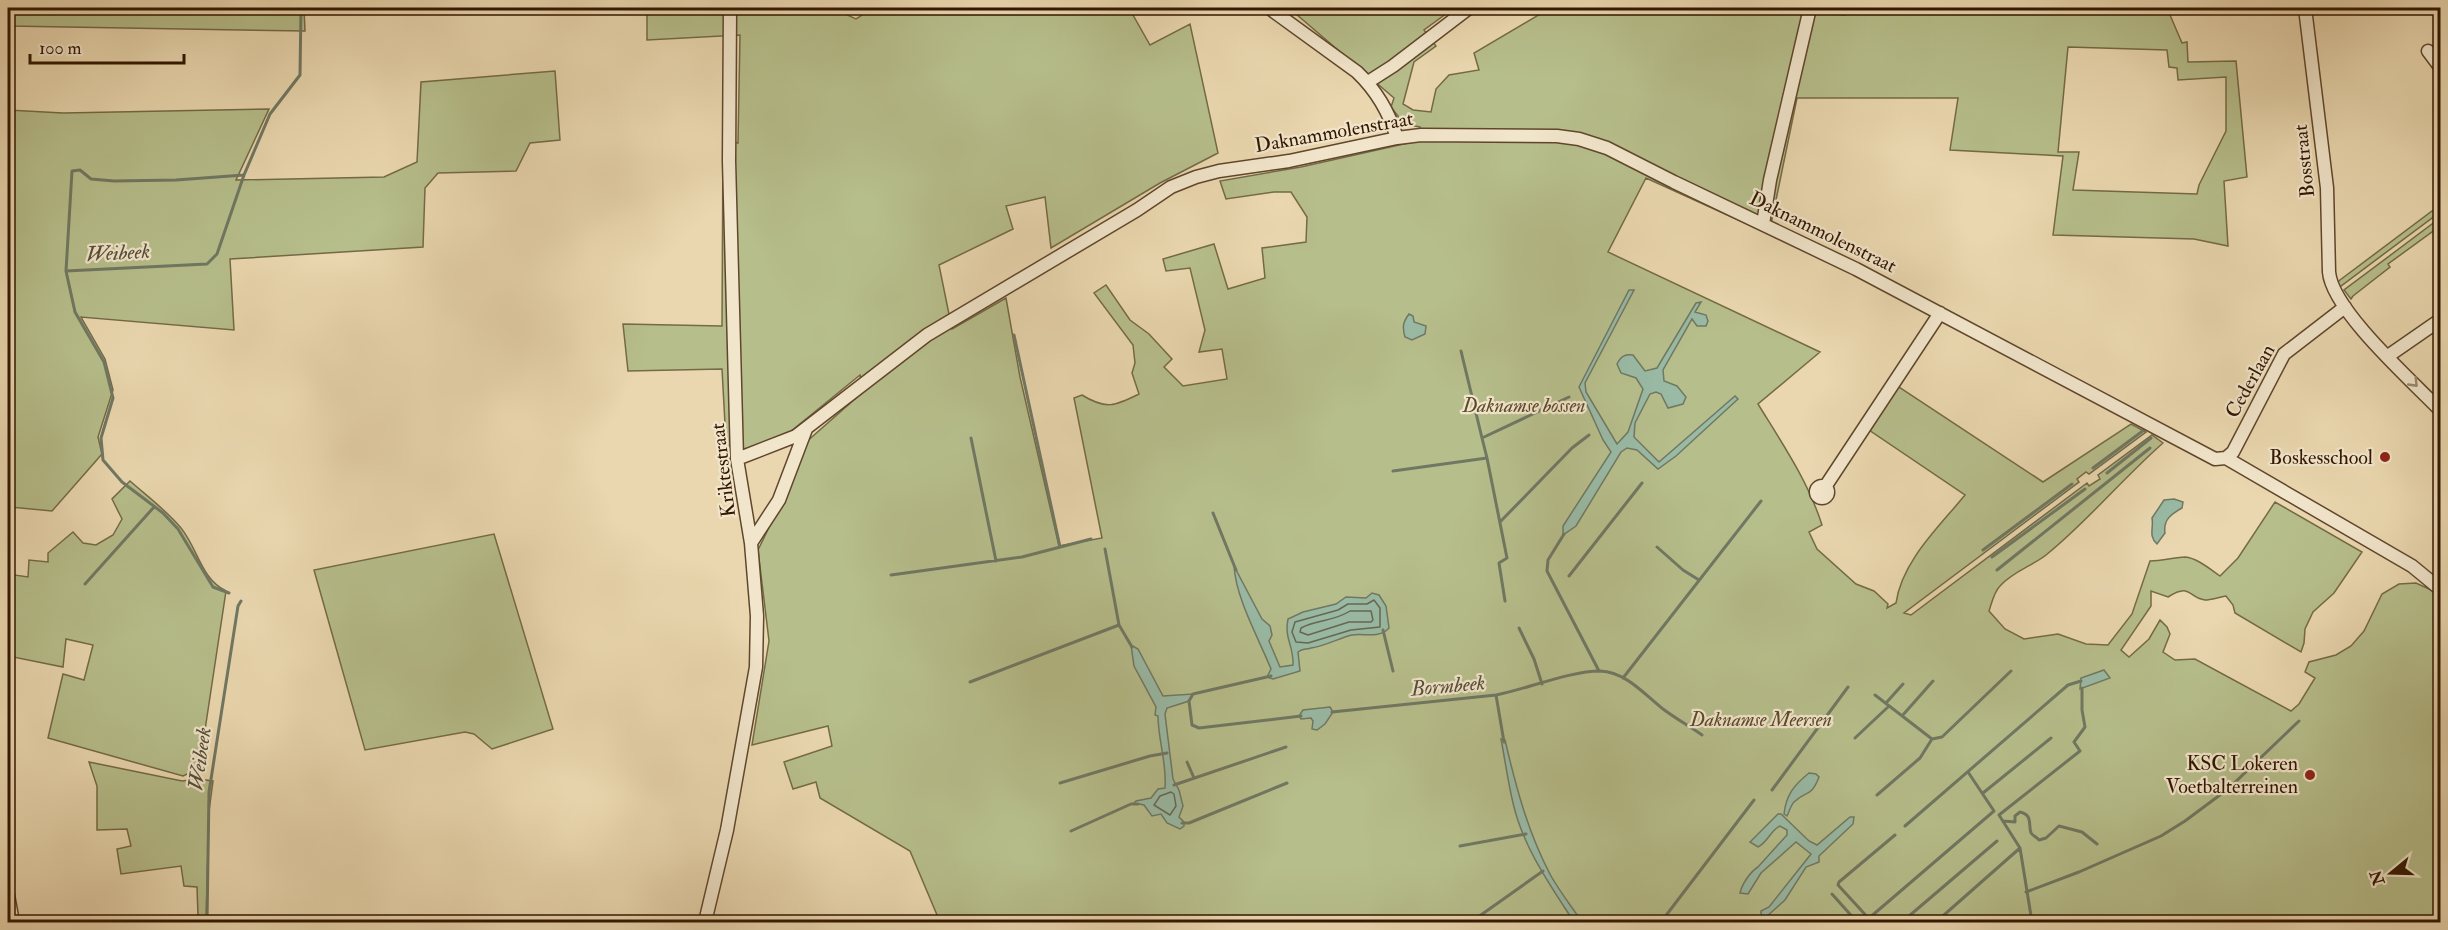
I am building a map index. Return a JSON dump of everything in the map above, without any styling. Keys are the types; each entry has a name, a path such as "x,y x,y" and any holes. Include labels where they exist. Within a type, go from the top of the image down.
{"street":[{"name":"Kriktestraat","path":"705,922 727,830 756,666 758,616 751,543 737,459 729,161 730,8"},
{"path":"1269,8 1368,82 1381,100 1397,138"},
{"path":"1368,82 1393,66 1468,8"},
{"path":"1763,224 1770,180 1810,8"},
{"name":"Bosstraat","path":"2305,8 2327,188 2329,278 2335,294 2345,308 2440,410"},
{"path":"2428,51 2440,67"},
{"name":"Daknammolenstraat","path":"737,459 796,436 927,335 996,296 1171,188 1219,171 1289,161 1397,138 1526,134 1579,138 1607,148 1856,268 2215,459 2226,458 2412,566 2440,589"},
{"name":"Cederlaan","path":"2226,458 2233,452 2282,357 2345,308"},
{"path":"1825,487 1940,313"},
{"path":"2388,356 2440,320"},
{"path":"751,543 779,500 807,428"},
{"path":"8,895 13,922"}],"green space":[{"path":"8,8 304,8 305,31 8,26"},
{"path":"647,8 835,8 856,19 873,8 1129,8 1150,45 1190,24 1218,153 1160,183 1051,248 1045,197 1006,206 1013,229 939,265 952,329 1006,298 1020,377 1059,546 1102,538 1074,398 1082,395 1098,403 1110,405 1139,394 1132,373 1135,363 1133,345 1094,293 1106,285 1130,320 1149,334 1172,359 1164,367 1183,386 1227,379 1222,349 1199,352 1205,330 1190,268 1166,271 1163,259 1214,244 1228,289 1265,278 1262,248 1306,242 1307,217 1291,192 1274,192 1226,199 1220,181 1301,167 1422,140 1420,127 1404,124 1391,107 1394,98 1289,8 1454,8 1424,30 1436,46 1414,62 1403,104 1413,110 1431,112 1436,89 1449,75 1479,70 1474,53 1548,8 1803,8 1803,11 1845,15 1862,8 1922,8 1929,13 1942,8 2167,8 2182,43 2187,42 2188,62 2236,61 2247,177 2224,181 2228,246 2194,239 2053,235 2063,156 1950,150 1958,98 1797,98 1769,234 1646,178 1608,252 1820,352 1758,404 1794,463 1816,509 1822,525 1809,532 1817,549 1856,584 1874,591 1888,604 1887,608 1896,603 1906,573 1923,545 1965,495 1869,430 1896,385 2043,482 2131,424 2146,432 2089,474 2086,472 2077,479 2079,482 1904,613 1911,615 2087,483 2089,486 2100,479 2098,475 2152,435 2163,443 2061,542 2040,559 2010,577 1998,588 1989,611 2005,629 2024,639 2058,634 2086,644 2108,645 2132,614 2150,561 2190,558 2220,576 2238,558 2275,502 2362,552 2334,593 2313,612 2305,629 2301,652 2235,613 2233,605 2226,596 2205,600 2185,591 2168,597 2151,591 2151,606 2121,650 2129,657 2149,639 2160,620 2170,634 2163,652 2175,660 2195,659 2291,711 2299,704 2315,678 2305,672 2309,662 2336,655 2351,646 2364,631 2382,594 2399,584 2416,583 2440,594 2440,922 940,922 910,851 820,798 816,782 793,789 784,762 832,746 828,726 752,745 769,641 758,550 781,503 804,444 864,391 860,375 790,432 727,460 722,369 628,371 623,324 722,326 723,140 738,143 740,35 647,40","holes":["2068,47 2167,50 2169,67 2177,68 2178,80 2226,77 2226,131 2199,185 2197,194 2073,190 2079,152 2058,152"]},
{"path":"555,71 560,140 530,143 516,171 438,173 425,188 423,247 230,259 234,330 81,317 105,359 113,390 98,437 102,454 52,511 10,507 8,509 8,110 63,113 269,109 236,180 384,177 417,162 421,82"},
{"path":"2440,205 2440,212 2337,289 2335,285 2340,280"},
{"path":"2440,218 2440,226 2388,264 2390,267 2351,299 2344,290"},
{"path":"130,481 181,528 205,571 218,586 226,591 200,763 194,771 183,776 48,738 63,674 84,680 93,645 66,639 63,667 8,656 8,574 28,577 29,560 48,562 48,553 73,532 83,543 96,545 113,535 122,519 112,499"},
{"path":"494,534 553,729 492,749 474,734 465,732 365,750 314,570"},
{"path":"89,762 182,781 197,779 213,781 209,811 206,922 171,922 198,916 197,887 184,886 181,866 121,874 117,849 131,846 127,829 97,830 97,786"}],"water":[{"path":"1629,290 1634,290 1585,383 1586,392 1617,444 1628,432 1643,389 1636,378 1621,373 1617,364 1624,356 1633,355 1645,371 1657,368 1696,303 1701,302 1695,312 1706,315 1708,321 1706,326 1697,326 1692,319 1663,370 1664,381 1677,386 1686,397 1683,404 1668,408 1661,394 1656,392 1650,394 1635,423 1634,437 1659,462 1735,396 1738,399 1676,456 1658,469 1637,450 1627,448 1621,452 1576,526 1563,535 1563,526 1611,452 1603,440 1579,387"},
{"path":"1409,314 1413,316 1414,322 1426,326 1425,334 1412,340 1405,337 1404,330 1404,322"},
{"path":"2174,499 2183,502 2182,508 2169,518 2165,524 2165,533 2157,544 2152,535 2152,518 2164,500"},
{"path":"1234,566 1262,619 1270,626 1272,635 1269,641 1280,667 1293,665 1287,632 1288,619 1303,612 1336,604 1346,597 1366,598 1372,593 1379,595 1386,606 1389,628 1381,633 1352,635 1322,646 1301,650 1298,652 1300,671 1273,679 1267,677 1271,669 1243,605"},
{"path":"1131,645 1138,649 1163,696 1193,694 1189,701 1167,708 1165,714 1173,779 1179,790 1183,806 1179,817 1184,822 1184,826 1180,829 1167,823 1161,814 1152,816 1144,805 1134,803 1151,798 1158,789 1165,788 1165,779 1158,716 1155,715 1156,707 1134,666"},
{"path":"2104,670 2110,678 2080,689 2081,678"},
{"path":"1330,707 1333,712 1325,724 1317,730 1312,729 1311,718 1301,719 1299,716 1303,710"},
{"path":"1501,739 1505,740 1524,810 1543,860 1582,922 1574,922 1538,865 1523,835 1513,803"},
{"path":"1809,773 1819,777 1816,784 1811,791 1794,802 1787,816 1784,814 1789,796 1795,786"},
{"path":"1778,814 1781,814 1809,841 1817,845 1850,817 1854,817 1853,824 1819,856 1819,862 1806,867 1785,900 1765,918 1761,911 1769,907 1811,854 1796,842 1761,873 1748,894 1740,893 1749,875 1787,835 1787,830 1780,826 1758,847 1750,842"}],"waterway":[{"name":"Weibeek","path":"229,593 213,587 178,529 163,513 122,482 103,460 101,438 113,398 104,362 75,312 66,271 207,264 217,254 244,175 270,114 300,75 301,8"},
{"path":"66,271 72,171 80,170 91,179 114,181 176,180 244,175"},
{"path":"1014,335 1060,547"},
{"path":"1461,351 1482,438 1569,397"},
{"path":"2093,468 2144,430"},
{"path":"1500,522 1572,448 1589,435"},
{"path":"971,438 996,561"},
{"path":"1393,471 1487,458 1482,438"},
{"path":"2107,473 2151,438"},
{"path":"1997,570 2150,448"},
{"path":"1487,458 1507,558 1499,563 1505,601"},
{"path":"1569,576 1642,483"},
{"path":"1983,550 2072,484"},
{"path":"1992,557 2085,489"},
{"path":"1623,678 1761,501"},
{"path":"85,584 154,507"},
{"path":"1213,513 1236,570"},
{"path":"1564,534 1548,560 1547,571 1599,671"},
{"path":"891,575 1022,557 1091,539"},
{"path":"1657,547 1683,570 1699,580"},
{"path":"1105,549 1119,625 1132,647"},
{"name":"Weibeek","path":"207,922 209,792 238,606 241,601"},
{"path":"970,682 1119,625"},
{"path":"1519,628 1534,659 1542,684"},
{"path":"1383,630 1393,671"},
{"path":"1875,695 1932,739 1942,737 2011,671"},
{"path":"1496,695 1575,674 1609,672 1634,685 1663,709 1702,735"},
{"path":"1193,694 1271,676"},
{"path":"1902,716 1933,681"},
{"path":"1905,826 2068,685 2081,681"},
{"path":"1886,703 1903,684"},
{"path":"1772,790 1848,687"},
{"path":"2032,922 2020,848 1999,815 2080,751 2074,742 2085,727 2082,688"},
{"name":"Bormbeek","path":"1193,694 1189,701 1192,725 1199,728 1301,716"},
{"name":"Bormbeek","path":"1332,712 1496,695 1504,742"},
{"path":"1855,738 1889,706"},
{"path":"2026,892 2079,872 2161,836 2185,821 2228,789 2299,721"},
{"path":"1983,793 2051,738"},
{"path":"1877,795 1920,758 1932,739"},
{"path":"1174,785 1286,747"},
{"path":"1060,783 1167,753"},
{"path":"1187,762 1194,778"},
{"path":"1868,919 1994,811 1968,772"},
{"path":"1182,823 1189,823 1287,783"},
{"path":"1661,922 1754,800"},
{"path":"1071,831 1131,804 1138,804"},
{"path":"2003,821 2015,822 2015,816 2020,812 2027,815 2031,833 2039,840 2046,838 2059,826 2082,832 2097,844"},
{"path":"1460,846 1526,834"},
{"path":"1872,922 1838,885 1895,835"},
{"path":"1902,922 1997,841"},
{"path":"1936,922 2020,848"},
{"path":"1471,922 1543,871"},
{"path":"1832,894 1857,922"}],"place":[{"name":"Boskesschool","path":"2385,457"},
{"name":"KSC Lokeren Voetbalterreinen","path":"2310,775"}],"park label":[{"name":"Daknamse bossen","path":"1524,405"},
{"name":"Daknamse Meersen","path":"1761,719"}]}
